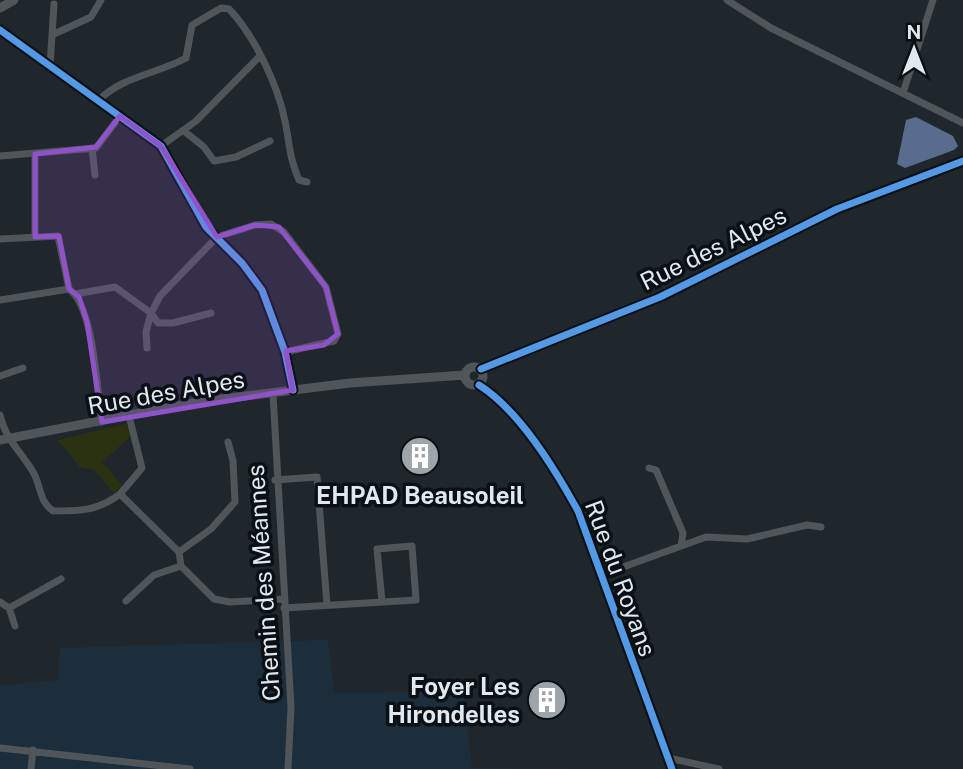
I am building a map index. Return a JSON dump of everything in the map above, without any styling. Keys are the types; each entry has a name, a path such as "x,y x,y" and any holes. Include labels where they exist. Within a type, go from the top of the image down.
{"street":[{"path":"0,8 14,0"},
{"path":"52,35 91,17 101,0"},
{"path":"727,0 771,27 963,123"},
{"path":"903,93 933,0"},
{"path":"50,66 54,4"},
{"path":"99,100 140,74 163,71 186,58 191,25 221,8 231,11 255,42 284,116 288,152 299,180 307,182"},
{"path":"0,30 161,146 197,213 262,289 285,352 293,390"},
{"path":"161,146 184,131 260,56"},
{"path":"0,156 96,148 120,116"},
{"path":"184,131 204,147 214,161 236,158 270,141"},
{"path":"92,148 96,175"},
{"path":"35,154 35,237"},
{"name":"Rue des Alpes","path":"481,369 660,297 837,209 963,161"},
{"path":"147,348 146,332 160,296 217,237 255,225 279,227 326,287 338,334 334,341 285,352"},
{"path":"0,239 58,236 72,292 87,322 102,422"},
{"path":"0,300 115,287 152,313 158,323 173,323 211,313"},
{"path":"471,367 481,369 484,377 479,385 469,384 465,375 471,367"},
{"path":"0,376 23,368"},
{"name":"Rue des Alpes","path":"4,439 184,404 293,390 465,375"},
{"name":"Rue du Royans","path":"479,385 525,430 556,472 578,511 672,769"},
{"name":"Chemin des Méannes","path":"272,394 275,480 291,707 288,769"},
{"path":"0,415 4,439 33,472 41,499 53,511 87,511 105,505 120,494 142,468 129,416"},
{"path":"179,552 211,529 235,502 233,461 228,442"},
{"path":"649,468 656,470 683,533 681,546"},
{"path":"275,480 317,477 327,605"},
{"path":"120,494 179,552 181,566 214,599 230,602 327,605 382,602 416,600 412,546 377,549 382,602"},
{"path":"601,575 706,537 747,539 807,525 821,527"},
{"path":"126,601 154,575 181,566"},
{"path":"9,608 61,579"},
{"path":"0,602 9,608 15,626"},
{"path":"0,748 190,769"},
{"path":"31,769 33,750"},
{"path":"668,758 719,769"}],"highlighted area":[{"path":"120,116 161,146 217,237 255,225 279,227 326,287 338,334 324,345 286,351 293,390 102,422 87,322 79,297 69,289 59,236 35,237 35,154 96,147"}],"shaded area":[{"path":"328,640 334,693 463,692 472,768 584,769 0,769 0,686 58,680 60,648"}],"green space":[{"path":"125,424 129,428 130,437 102,462 122,485 114,493 94,470 80,467 58,440"}],"water":[{"path":"916,117 953,136 958,146 954,150 905,168 897,164 906,120"}],"cycle path":[{"path":"0,30 161,146 206,227 242,263 262,290 285,352 293,390"},
{"path":"481,369 660,297 837,209 963,161"},
{"path":"479,385 494,396 522,425 559,477 578,511 672,769"}],"place":[{"name":"EHPAD Beausoleil","path":"420,456"},
{"name":"Foyer Les Hirondelles","path":"547,700"}]}
